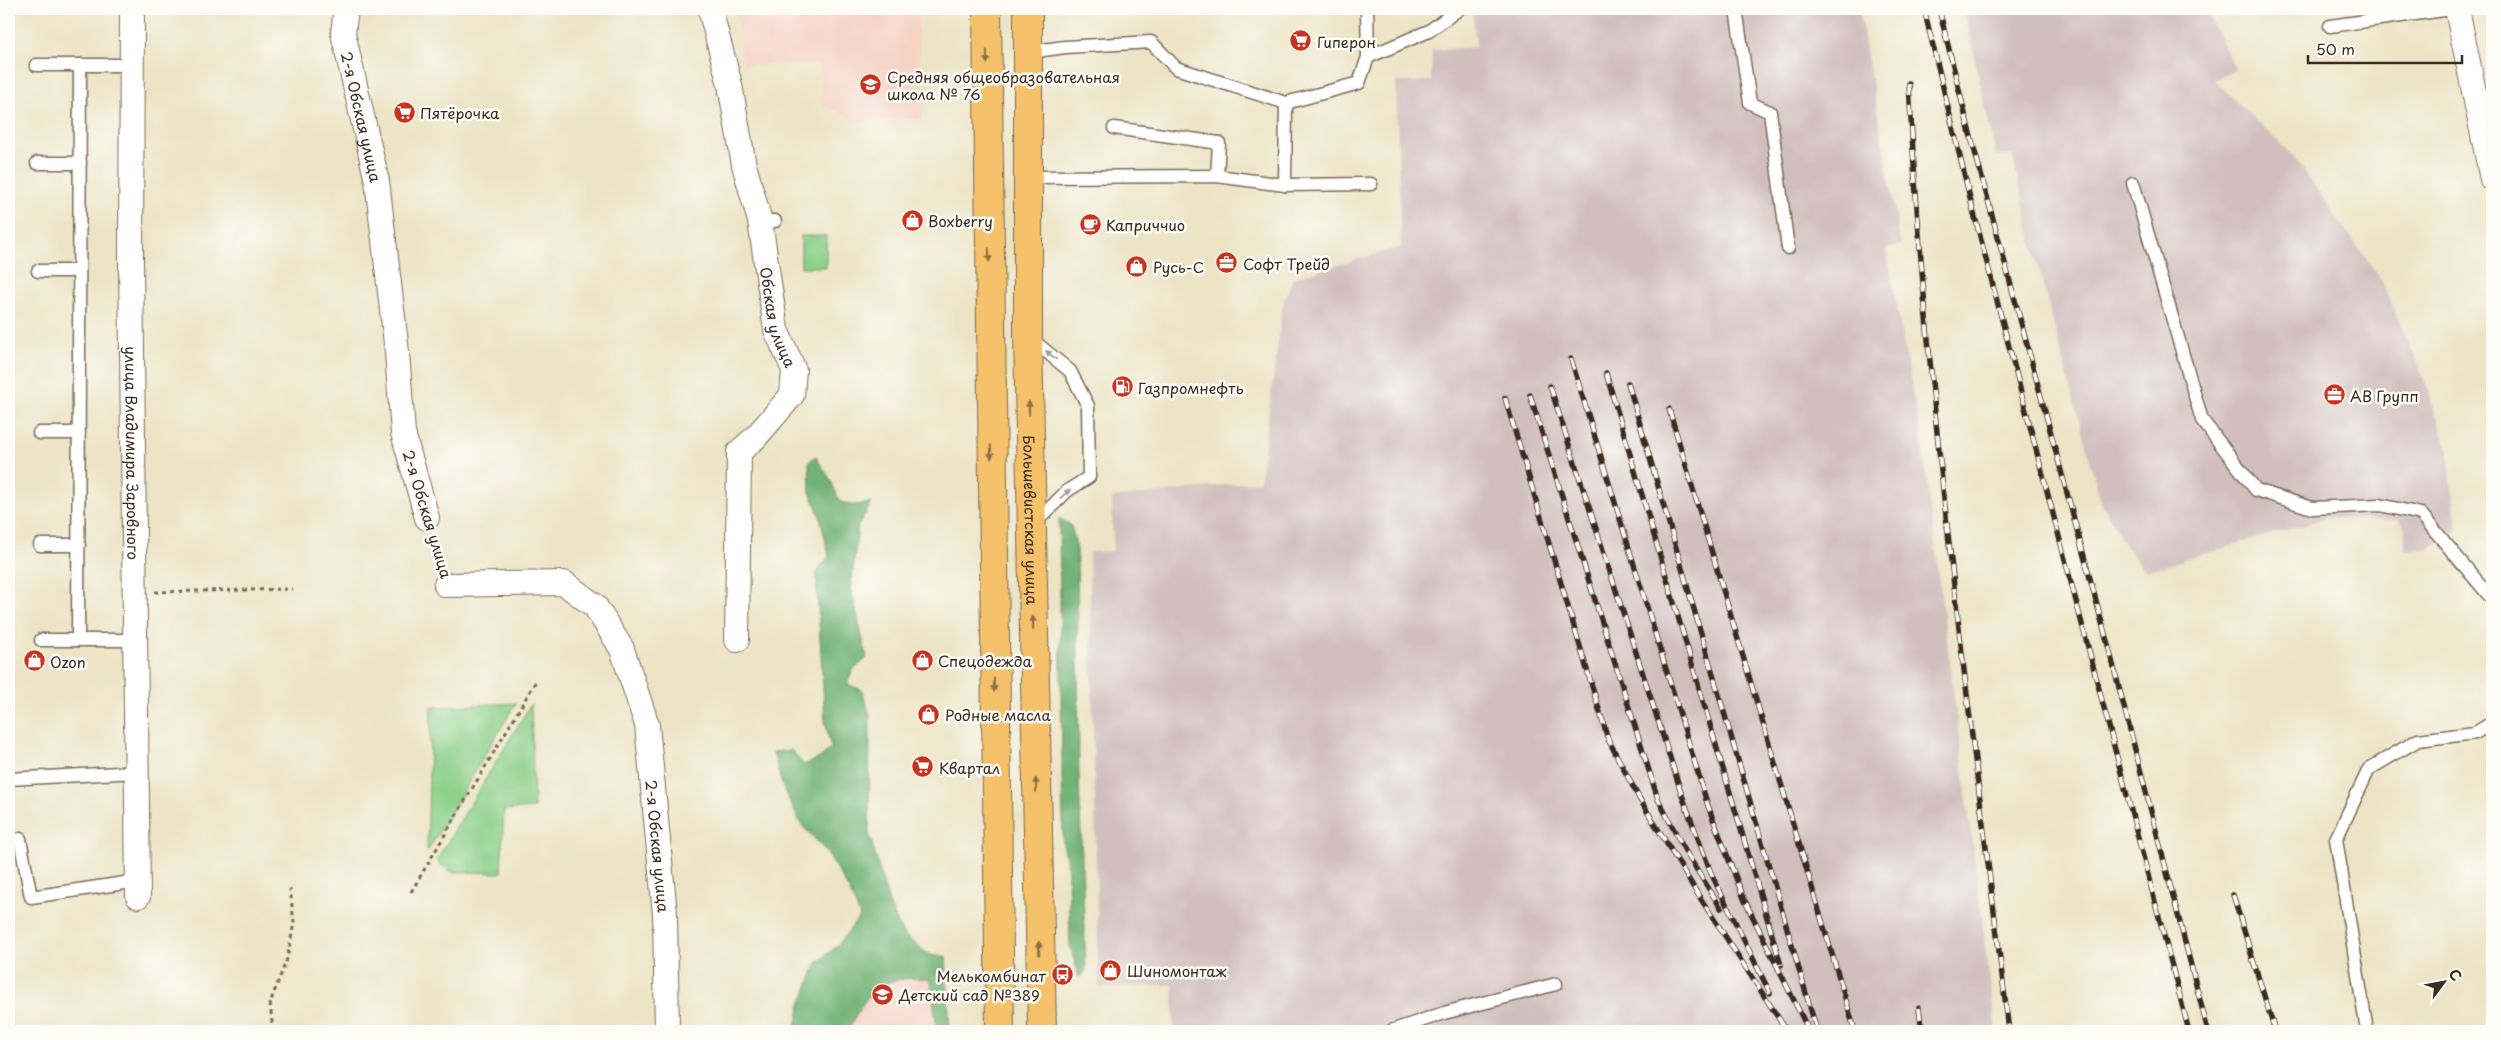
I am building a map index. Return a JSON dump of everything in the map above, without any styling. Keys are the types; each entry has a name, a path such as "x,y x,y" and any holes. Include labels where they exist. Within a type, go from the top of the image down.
{"highway":[{"path":"987,9 1000,1031"},
{"name":"Большевистская улица","path":"1028,9 1028,336 1042,1031"}],"street":[{"name":"улица Владимира Заровного","path":"132,9 131,261 138,888"},
{"name":"2-я Обская улица","path":"346,9 343,33 376,181 397,352 403,433 428,518"},
{"name":"Обская улица","path":"710,9 730,85 744,165 768,221 776,330 794,370 792,395 755,438 739,452 737,640"},
{"path":"2457,9 2492,179"},
{"name":"2-я Обская улица","path":"446,585 564,583 595,606 622,649 647,725 665,914 666,1031"}],"lane":[{"path":"1029,52 1065,47 1151,42 1176,68 1286,103 1359,83 1368,57 1366,9"},
{"path":"1368,57 1429,31 1459,9"},
{"path":"1736,9 1750,104 1770,112 1788,248"},
{"path":"2330,26 2451,9"},
{"path":"36,65 132,65"},
{"path":"78,640 80,65"},
{"path":"1285,185 1286,103"},
{"path":"1114,128 1219,143 1217,176"},
{"path":"37,163 80,163"},
{"path":"1028,177 1217,176 1285,185 1371,184"},
{"path":"2133,183 2202,420 2256,490 2312,508 2380,505 2421,514 2492,599"},
{"path":"38,272 79,271"},
{"path":"1028,336 1070,371 1088,406 1089,477 1067,491 1031,528"},
{"path":"39,433 79,433"},
{"path":"40,545 79,545"},
{"path":"41,640 136,640"},
{"path":"2367,1031 2336,838 2369,769 2418,740 2475,733 2492,723"},
{"path":"9,779 137,772"},
{"path":"20,839 31,897 138,888"},
{"path":"1391,1031 1444,1013 1556,984"}],"path":[{"name":"2-я Обская улица","path":"428,518 446,585"},
{"path":"136,593 292,589"},
{"path":"411,892 536,681"},
{"path":"273,1031 270,1002 287,959 294,923 290,889"}],"shaded area":[{"name":"Средняя общеобразовательная школа № 76","path":"736,9 917,9 922,119 858,121 822,104 820,65 742,65"},
{"path":"1472,9 1859,9 1901,245 1886,249 1922,442 1996,1031 1174,1031 1173,985 1099,987 1089,552 1113,551 1112,498 1260,481 1283,303 1293,278 1401,247 1396,82 1431,81 1432,50 1477,47"},
{"path":"1964,9 2205,9 2236,70 2214,80 2294,157 2382,281 2422,374 2447,446 2457,530 2430,548 2405,550 2405,528 2398,520 2326,518 2146,571 2126,547 2101,502 2038,266 2012,154 1996,156"},
{"name":"Детский сад №389","path":"946,956 950,1031 819,1031 815,960"}],"green space":[{"path":"801,236 826,236 826,267 801,267"},
{"path":"815,456 830,479 840,502 853,505 872,503 858,526 851,588 867,658 853,670 847,684 862,690 870,715 869,833 889,903 903,934 927,953 935,956 946,956 950,1031 937,1031 931,980 914,978 889,982 870,995 862,1005 848,1031 795,1031 801,1004 817,963 839,944 860,916 850,892 826,851 800,823 782,785 773,752 791,750 804,765 820,758 831,748 825,721 816,573 829,557 820,516 810,492 809,462"},
{"path":"1059,518 1071,525 1077,549 1079,780 1086,971 1079,977 1070,945 1068,871 1063,842"},
{"path":"516,703 427,852 431,707"},
{"path":"531,704 534,808 504,810 501,873 452,872 436,861"}],"railway":[{"path":"1924,9 1971,202 2189,1031"},
{"path":"1939,9 1968,126 2108,645 2208,1031"},
{"path":"1909,84 1926,321 1938,440 2009,1031"},
{"path":"1571,359 1708,806 1745,901 1809,1031"},
{"path":"1606,373 1781,965"},
{"path":"1628,383 1817,1031"},
{"path":"1550,386 1683,798 1711,873 1770,993"},
{"path":"1530,395 1658,799 1685,851 1721,908"},
{"path":"1505,398 1608,739 1639,798 1697,893 1787,1031"},
{"path":"1669,409 1855,1031"},
{"path":"2233,895 2275,1031"},
{"path":"1919,1008 1922,1031"}],"place":[{"name":"Гиперон","path":"1301,41"},
{"name":"Средняя общеобразовательная школа № 76","path":"871,85"},
{"name":"Пятёрочка","path":"404,112"},
{"name":"Boxberry","path":"912,220"},
{"name":"Каприччио","path":"1090,224"},
{"name":"Софт Трейд","path":"1227,263"},
{"name":"Русь-С","path":"1137,266"},
{"name":"Газпромнефть","path":"1122,387"},
{"name":"АВ Групп","path":"2334,395"},
{"name":"Спецодежда","path":"922,660"},
{"name":"Ozon","path":"34,661"},
{"name":"Родные масла","path":"929,714"},
{"name":"Квартал","path":"923,767"},
{"name":"Шиномонтаж","path":"1111,970"},
{"name":"Мелькомбинат","path":"1062,975"},
{"name":"Детский сад №389","path":"883,994"}]}
